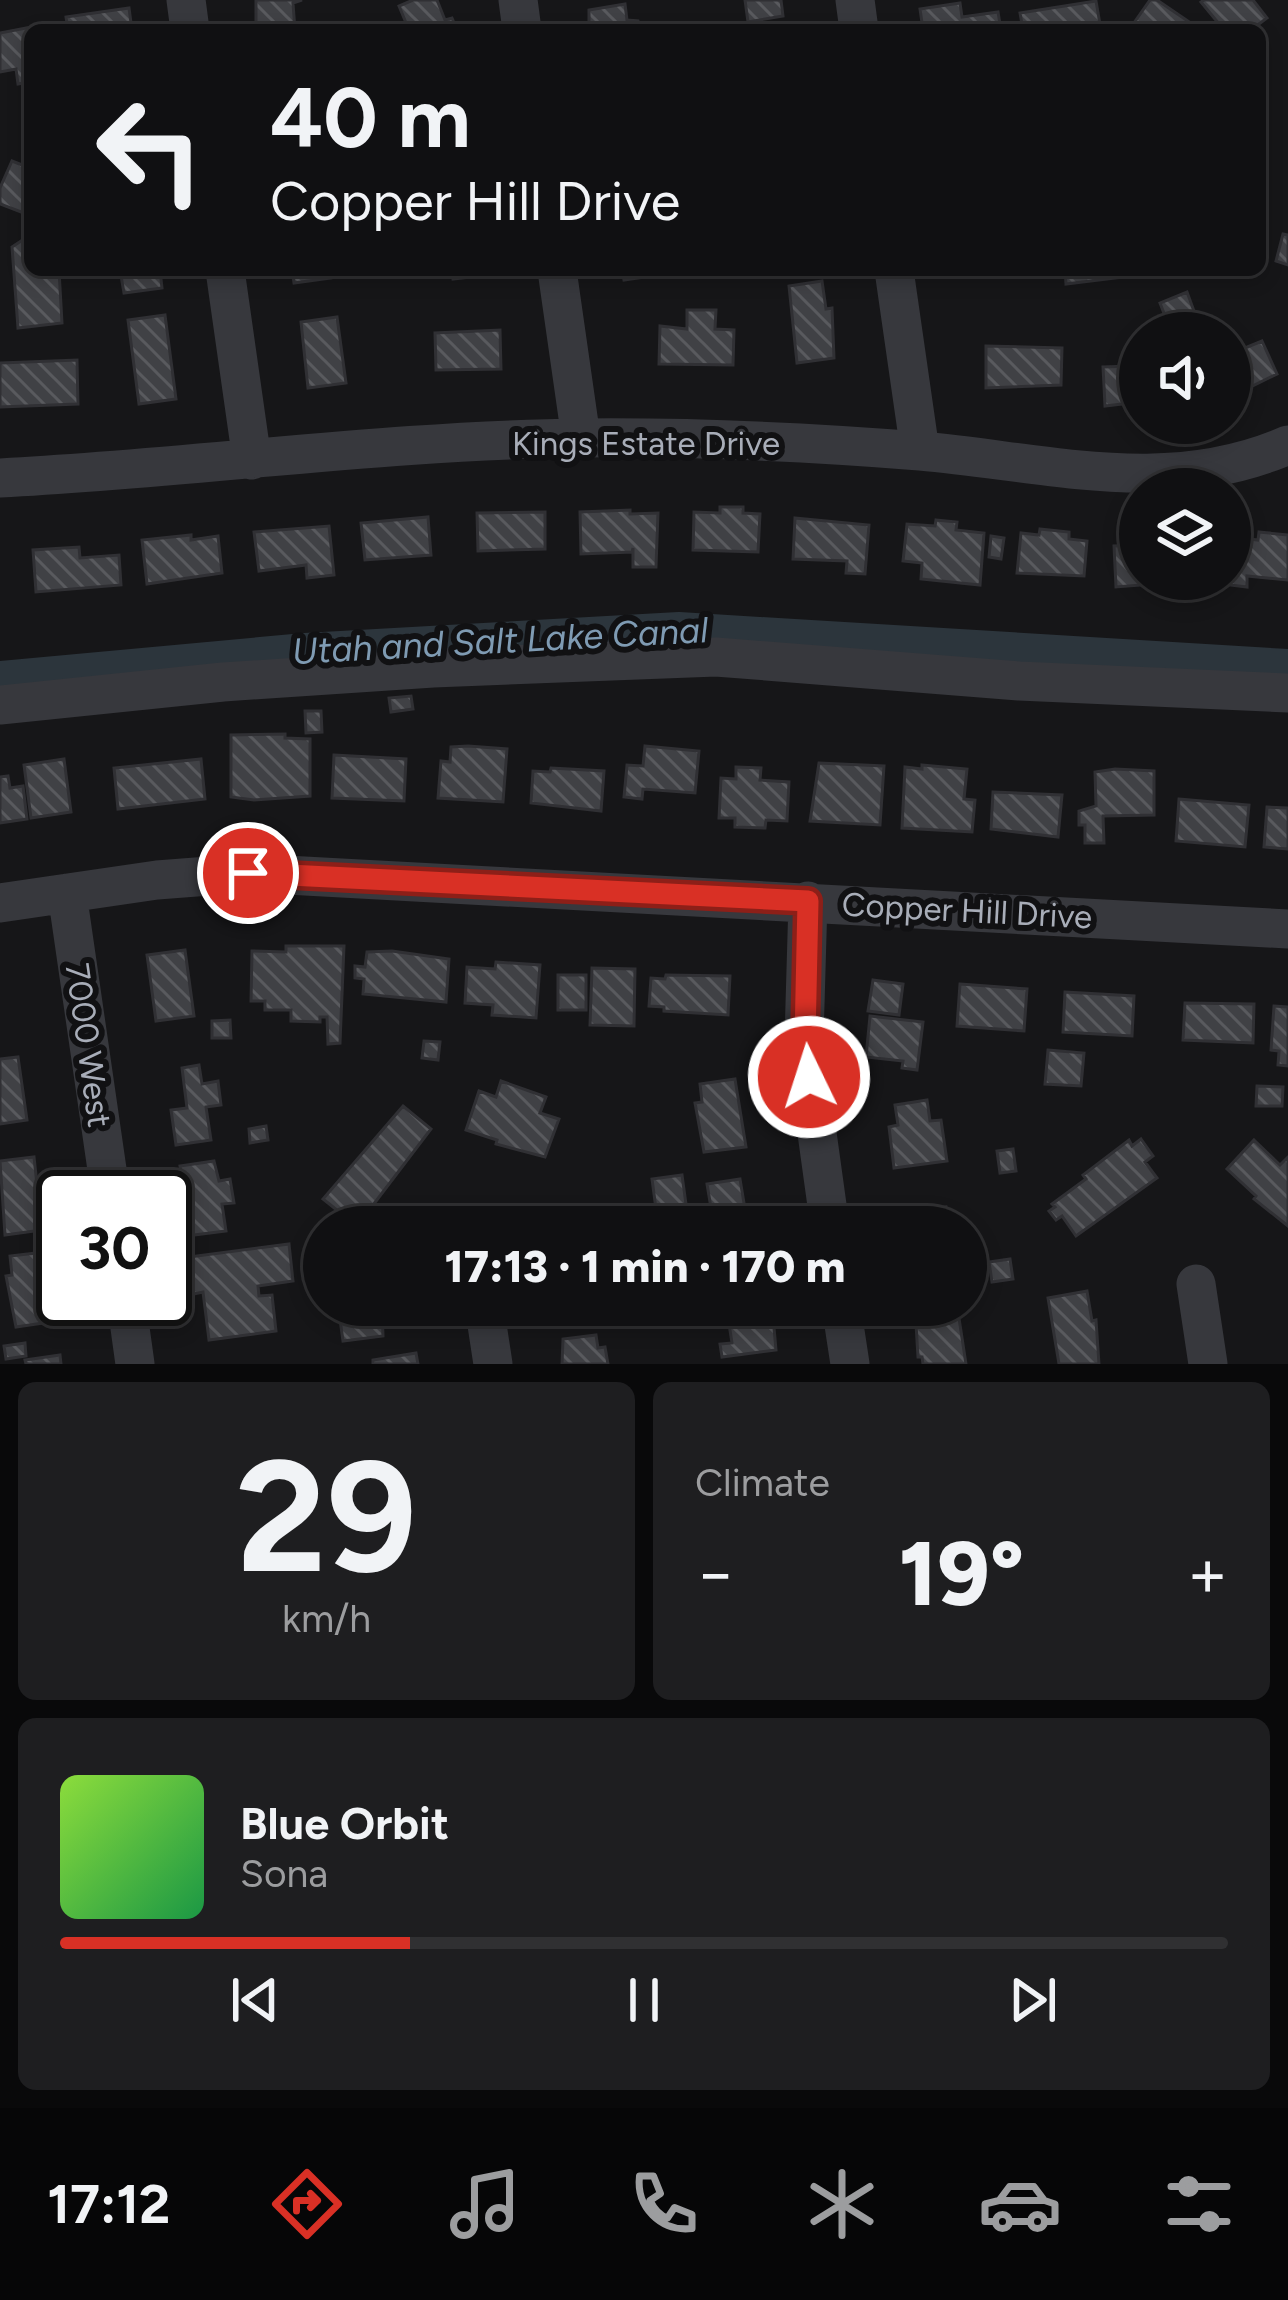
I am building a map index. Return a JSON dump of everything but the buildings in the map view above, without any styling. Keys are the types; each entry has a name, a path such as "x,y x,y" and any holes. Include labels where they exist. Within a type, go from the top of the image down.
{"street":[{"path":"226,276 252,460"},
{"path":"557,276 581,438"},
{"path":"895,276 920,452"},
{"name":"Kings Estate Drive","path":"0,478 411,445 581,438 920,452 1135,476 1196,473 1252,461 1288,445"},
{"path":"0,705 223,682 716,657 1041,683 1288,693"},
{"name":"Copper Hill Drive","path":"0,903 157,880 248,873 1288,928"},
{"name":"7000 West","path":"68,893 107,1170"},
{"path":"808,901 805,1039 827,1206"},
{"path":"1196,1284 1208,1364"},
{"path":"130,1326 135,1364"},
{"path":"487,1326 493,1364"},
{"path":"844,1326 850,1364"}],"waterway":[{"name":"Utah and Salt Lake Canal","path":"0,676 305,648 679,627 1288,664"}],"route":[{"path":"248,873 808,901 805,1039 809,1077"}]}
